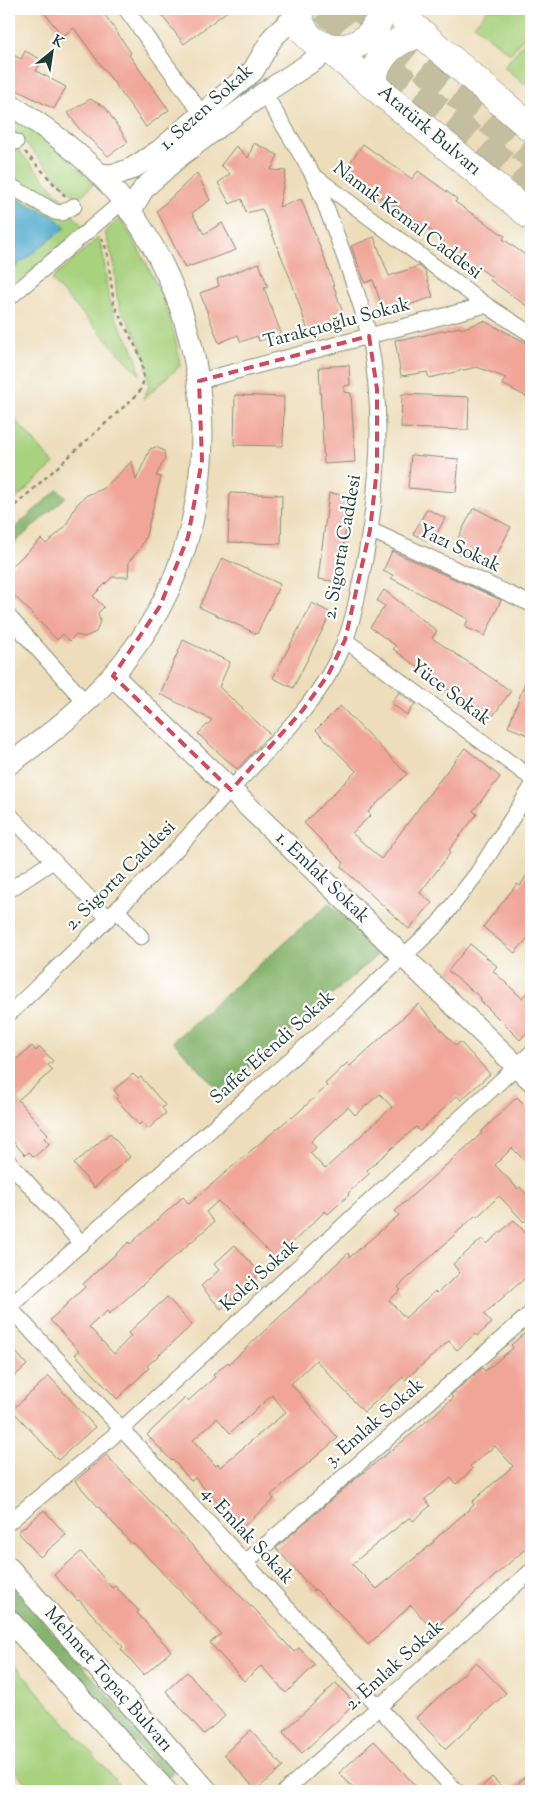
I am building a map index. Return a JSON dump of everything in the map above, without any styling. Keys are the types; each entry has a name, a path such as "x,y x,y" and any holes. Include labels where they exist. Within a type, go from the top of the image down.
{"highway":[{"path":"327,47 340,49 352,47 363,41 372,33 378,22 381,9"},
{"path":"393,9 531,128"},
{"name":"Atatürk Bulvarı","path":"296,11 308,34 317,42 327,47 531,216"},
{"path":"370,83 375,68 384,53 400,41 411,36 423,34"}],"main road":[{"name":"1. Sezen Sokak","path":"98,173 120,173 133,168 159,151 252,71 274,37 296,11"},
{"name":"1. Sezen Sokak","path":"126,207 181,155 264,94 319,57 327,47"},
{"path":"9,104 38,122 69,146 98,173 126,207 149,240 181,308 192,344 199,381 203,431 199,488 188,537 181,561 160,606 134,650 113,676 86,702 29,750 9,764"},
{"name":"1. Emlak Sokak","path":"113,676 403,956 527,1067"},
{"name":"Mehmet Topaç Bulvarı","path":"9,1568 193,1787"},
{"name":"Mehmet Topaç Bulvarı","path":"9,1620 166,1791"}],"street":[{"path":"126,9 202,114"},
{"name":"Namık Kemal Caddesi","path":"264,94 313,175 486,305 531,334"},
{"name":"2. Sigorta Caddesi","path":"9,1014 168,858 302,711 328,675 345,640 354,609 370,530 378,469 379,424 377,389 369,336 357,294 329,212 313,175"},
{"path":"9,185 55,212 62,213 74,206"},
{"path":"9,298 93,226 126,207"},
{"name":"Tarakçıoğlu Sokak","path":"199,381 486,305"},
{"name":"Yazı Sokak","path":"370,530 531,604"},
{"path":"9,617 86,702"},
{"name":"Yüce Sokak","path":"345,640 531,778"},
{"name":"Saffet Efendi Sokak","path":"9,1307 350,1008 438,924 472,880 531,788"},
{"path":"9,814 53,861 112,914 141,937"},
{"path":"9,890 53,861"},
{"name":"Kolej Sokak","path":"9,1522 122,1429 527,1067"},
{"path":"9,1162 82,1244"},
{"name":"4. Emlak Sokak","path":"9,1307 456,1791"},
{"name":"3. Emlak Sokak","path":"245,1563 531,1313"},
{"name":"2. Emlak Sokak","path":"285,1791 531,1571"}],"path":[{"path":"12,141 74,206"},
{"path":"9,511 139,393 144,380 144,368 141,357 114,305 104,240 93,226"}],"highlighted area":[{"path":"369,336 377,389 377,469 370,530 345,640 328,675 302,711 231,790 113,676 160,606 188,537 202,460 199,381"}],"green space":[{"path":"309,9 365,9 362,17 350,29 334,33 326,32 319,27 312,19"},
{"path":"488,9 531,9 531,28 510,54 474,25"},
{"path":"531,34 531,89 504,67"},
{"path":"9,112 46,136 94,184 77,199 9,126"},
{"path":"9,145 18,150 67,204 61,208 9,181"},
{"path":"9,189 71,213 83,227 9,290 9,271 54,217 9,195"},
{"path":"120,218 150,270 166,307 177,346 180,366 143,399 149,386 146,359 135,333 120,308 114,263 105,232"},
{"path":"98,238 103,255 111,307 136,357 140,375 51,280"},
{"path":"9,413 54,464 9,505"},
{"path":"58,489 66,497 9,548 9,533"},
{"path":"329,903 382,951 220,1092 173,1041"},
{"path":"9,1583 173,1768 172,1775 167,1777 163,1774 9,1603"},
{"path":"9,1659 125,1791 33,1791 9,1764"}],"water":[{"path":"9,195 54,217 66,227 10,271"}],"building":[{"path":"42,9 101,9 131,53 129,55 169,110 146,127 74,28 62,36"},
{"path":"171,9 230,9 184,44 162,16"},
{"path":"25,51 42,60 36,71 66,87 54,109 9,86 9,53 21,59"},
{"path":"90,99 105,107 128,142 108,156 80,130 68,113"},
{"path":"254,143 278,155 271,170 286,171 279,207 301,199 323,254 347,325 310,337 291,280 262,209 246,213 242,199 230,204 218,183 230,174 221,165 236,146 248,158"},
{"path":"363,144 412,179 418,171 457,199 455,202 505,236 503,239 531,259 531,309 490,280 492,277 442,243 444,240 386,198 385,200 344,171"},
{"path":"197,173 210,200 192,213 204,234 222,223 236,250 185,268 157,211"},
{"path":"374,237 389,276 419,266 425,271 433,297 384,313 373,280 365,283 351,246"},
{"path":"259,263 268,287 264,288 281,333 259,341 257,336 241,342 238,335 219,343 200,293 219,286 217,279"},
{"path":"484,321 531,345 531,399 502,384 506,378 477,367 429,378 427,372 401,376 395,340 460,327 461,329"},
{"path":"349,365 350,385 344,386 344,392 351,393 355,462 324,464 319,367"},
{"path":"402,394 469,397 468,430 401,428"},
{"path":"235,395 284,397 283,446 234,445"},
{"path":"156,447 164,451 165,459 156,476 161,477 145,539 129,561 128,577 112,577 93,596 104,607 98,613 100,621 96,632 85,637 75,635 70,641 63,634 57,640 9,590 9,569 41,539 46,544 65,527 77,504 87,495 103,489 132,461 136,480 150,449"},
{"path":"411,455 459,459 456,492 408,488"},
{"path":"230,493 282,495 281,544 228,542"},
{"path":"329,493 350,496 339,582 318,579"},
{"path":"427,509 445,518 432,543 413,534"},
{"path":"473,509 477,509 511,527 489,569 452,550"},
{"path":"392,551 501,600 485,636 465,627 468,619 391,578 393,575 383,571"},
{"path":"222,558 280,584 257,634 199,607"},
{"path":"384,590 437,631 432,638 511,691 492,717 453,689 451,692 393,649 396,646 370,627 385,606 377,601"},
{"path":"312,603 331,613 293,688 273,678"},
{"path":"183,640 230,662 219,687 270,734 237,769 198,734 212,720 160,694"},
{"path":"531,670 531,736 508,727"},
{"path":"399,692 415,704 407,715 391,703"},
{"path":"340,706 407,774 368,812 371,815 352,833 381,859 465,748 500,777 473,811 477,814 449,850 451,852 420,893 432,903 409,929 341,867 344,863 304,823 356,771 316,730"},
{"path":"531,868 531,934 515,953 483,927 517,884 520,886"},
{"path":"470,944 497,966 493,971 522,998 531,988 531,1028 520,1040 480,1000 481,998 448,971"},
{"path":"418,1004 456,1046 460,1042 490,1074 461,1100 457,1096 420,1131 416,1127 367,1170 370,1173 348,1193 349,1195 328,1214 325,1211 276,1259 218,1201 206,1212 214,1222 109,1314 107,1311 89,1327 114,1354 131,1336 128,1333 167,1297 192,1325 147,1366 149,1368 117,1399 75,1354 79,1351 50,1320 85,1287 83,1284 129,1242 130,1244 183,1197 189,1204 292,1118 327,1086 325,1084 347,1063 350,1066","holes":["380,1094 392,1107 325,1169 310,1153 316,1148 311,1141 348,1107 355,1115"]},
{"path":"32,1046 36,1051 40,1047 53,1061 48,1065 53,1070 18,1100 48,1134 44,1138 49,1144 34,1157 29,1152 25,1155 9,1137 9,1066"},
{"path":"133,1074 138,1079 141,1077 165,1105 162,1108 166,1113 148,1129 142,1122 139,1125 116,1099 119,1096 114,1090"},
{"path":"517,1097 531,1111 531,1167 512,1148 495,1165 518,1189 520,1187 531,1199 531,1215 524,1222 499,1196 398,1287 401,1290 389,1300 405,1318 435,1291 437,1293 460,1273 453,1264 482,1239 487,1244 514,1220 531,1239 531,1273 484,1314 492,1323 477,1336 475,1334 457,1350 449,1341 405,1380 403,1377 364,1412 316,1360 291,1384 338,1438 271,1495 274,1499 241,1529 195,1478 191,1481 173,1460 147,1435 185,1398 188,1401 215,1377 213,1375 228,1362 229,1364 348,1253 350,1257 399,1215 395,1211","holes":["272,1395 286,1412 220,1467 218,1464 216,1466 193,1440 217,1418 230,1433"]},
{"path":"110,1133 130,1157 94,1188 74,1164"},
{"path":"235,1245 260,1273 221,1309 201,1286 219,1270 214,1264"},
{"path":"531,1328 531,1544 433,1630 411,1605 368,1645 315,1589 314,1591 276,1548 354,1480 413,1433 453,1398 451,1395 482,1368 485,1371 513,1348 511,1345","holes":["495,1446 513,1466 472,1502 474,1505 434,1542 377,1589 352,1564 410,1517 413,1521 430,1506 425,1499 451,1478 456,1484 473,1469 470,1466"]},
{"path":"9,1344 27,1365 9,1381"},
{"path":"49,1376 95,1427 58,1460 12,1410"},
{"path":"106,1455 294,1652 299,1648 315,1665 286,1693 261,1666 244,1681 210,1643 221,1634 134,1543 132,1544 75,1481"},
{"path":"44,1510 66,1535 40,1557 18,1532"},
{"path":"81,1552 112,1588 115,1586 139,1611 137,1613 171,1651 144,1675 121,1649 123,1647 54,1575"},
{"path":"476,1662 506,1693 446,1749 416,1718"},
{"path":"187,1672 225,1716 204,1734 166,1691"},
{"path":"336,1683 355,1704 302,1753 283,1732"},
{"path":"251,1730 283,1767 256,1790 224,1754"},
{"path":"374,1741 420,1791 356,1791 339,1773"},
{"path":"531,1771 531,1791 510,1791"},
{"path":"492,1777 506,1791 478,1791"}],"tunnel":[{"path":"324,9 396,74 531,186"},
{"path":"362,9 410,56 531,155"}]}
